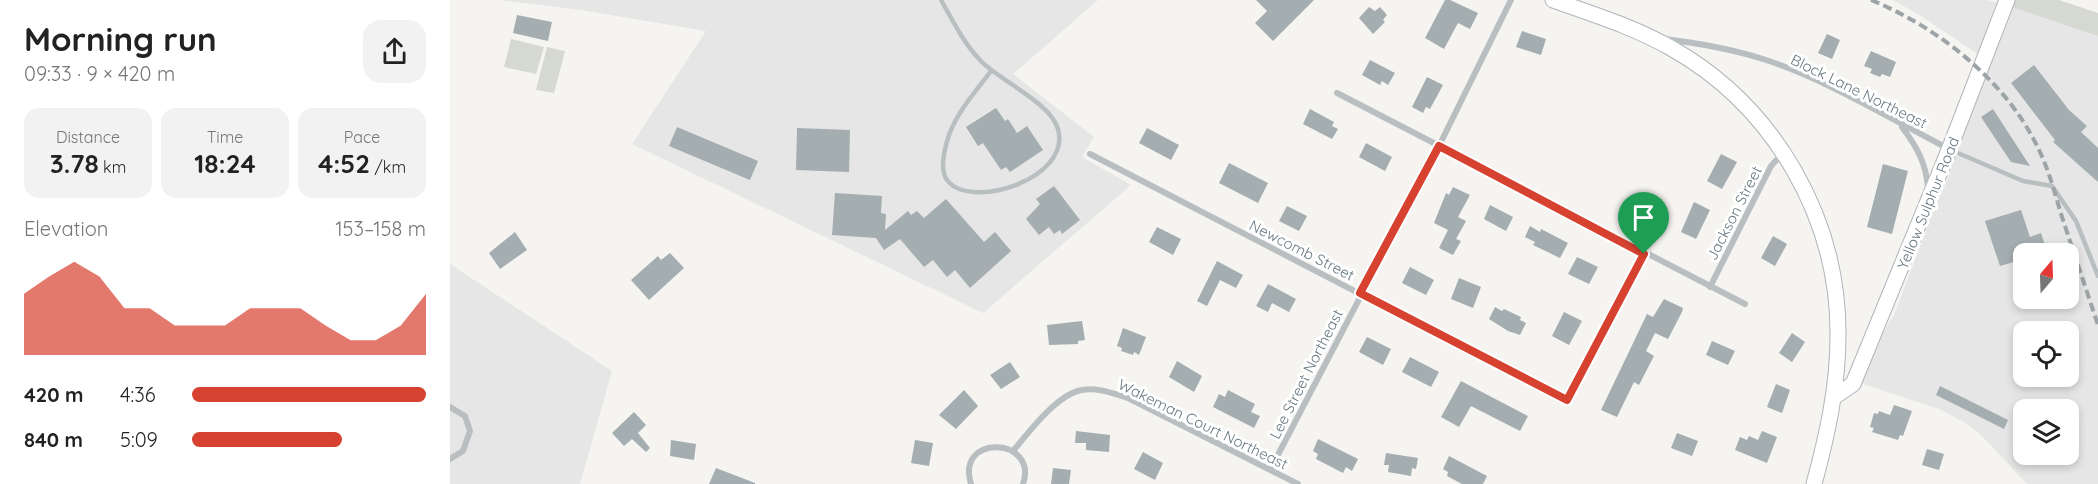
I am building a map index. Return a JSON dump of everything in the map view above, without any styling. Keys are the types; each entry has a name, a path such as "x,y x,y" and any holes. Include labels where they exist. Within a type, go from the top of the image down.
{"main road":[{"path":"1553,0 1652,37 1691,60 1731,91 1761,122 1798,175 1828,253 1838,320 1834,397 1814,484"},
{"name":"Yellow Sulphur Road","path":"1834,397 1853,384 1949,150 2007,0"}],"street":[{"name":"Lee Street Northeast","path":"1270,470 1360,293 1439,146 1511,0"},
{"name":"Block Lane Northeast","path":"1652,37 1712,45 1764,60 1815,80 1949,150"},
{"path":"1337,93 1644,254 1745,304"},
{"path":"1900,124 1918,148 1926,170 1929,199"},
{"name":"Jackson Street","path":"1710,287 1771,166 1783,153"},
{"name":"Newcomb Street","path":"1090,154 1567,400 1644,254"},
{"name":"Wakeman Court Northeast","path":"1013,451 1061,400 1081,390 1104,390 1128,399 1298,484"},
{"path":"450,407 465,416 470,431 463,451 450,459"},
{"path":"971,484 968,476 969,465 975,456 993,446 1013,451 1020,459 1025,469 1023,484"}],"lane":[{"path":"941,0 975,54 991,71 1051,117 1059,132 1054,157 1036,176 1006,189 979,192 948,182 944,171 945,150 953,125 991,71"},
{"path":"1949,150 2024,182 2052,186 2076,221 2098,276"}],"shaded area":[{"path":"500,0 1098,0 1013,74 1094,137 1082,157 1131,185 983,313 632,144 706,31 581,10"},
{"path":"1893,0 1986,0 2025,10 2098,36 2098,484 2027,484 1981,435 1964,422 1939,409 1860,383 1879,339 1894,315 1949,176 1958,142 1991,63"},
{"path":"2015,0 2059,0 2098,13 2098,36 2012,7"},
{"path":"511,39 544,47 536,74 504,67"},
{"path":"547,47 565,51 554,93 536,90"},
{"path":"450,264 612,371 580,484 450,484"}],"building":[{"path":"1256,0 1314,0 1273,41 1255,23 1267,11"},
{"path":"1445,0 1450,0 1478,13 1470,29 1458,23 1444,49 1425,38"},
{"path":"1369,7 1375,11 1380,7 1387,15 1383,20 1385,22 1373,34 1359,18"},
{"path":"517,15 552,22 548,41 513,33"},
{"path":"1522,31 1546,39 1541,55 1516,47"},
{"path":"1827,34 1840,40 1832,59 1818,53"},
{"path":"1871,51 1896,62 1890,77 1882,74 1880,77 1870,73 1872,69 1864,66"},
{"path":"1370,60 1395,73 1388,85 1382,81 1380,85 1362,75"},
{"path":"2034,65 2069,110 2087,126 2081,132 2098,148 2098,182 2053,142 2055,140 2011,83"},
{"path":"1427,77 1443,85 1430,109 1426,107 1423,113 1412,107"},
{"path":"996,108 1005,121 1008,119 1017,133 1027,126 1043,150 1010,172 1006,167 1001,170 983,143 978,146 966,127"},
{"path":"1310,109 1334,122 1332,126 1338,129 1332,139 1303,124"},
{"path":"1993,109 2030,166 2011,162 1981,117"},
{"path":"677,127 758,161 750,180 669,146"},
{"path":"797,128 850,130 849,172 796,170"},
{"path":"1147,128 1179,145 1171,160 1139,143"},
{"path":"1366,143 1392,157 1385,171 1359,157"},
{"path":"1721,154 1737,162 1722,189 1707,181"},
{"path":"1229,163 1268,183 1258,203 1219,183"},
{"path":"1883,164 1908,171 1892,234 1867,227"},
{"path":"1054,186 1080,220 1062,234 1060,230 1054,234 1049,227 1039,235 1026,219 1040,204 1036,199"},
{"path":"1453,187 1470,195 1458,217 1466,221 1456,239 1461,241 1453,255 1439,248 1448,230 1434,223 1446,193 1449,195"},
{"path":"835,193 882,196 881,213 886,214 885,230 908,211 911,215 917,211 924,218 946,199 984,242 995,232 1011,251 970,288 955,270 947,277 933,260 924,267 900,239 884,250 876,238 832,235"},
{"path":"1694,202 1710,210 1696,239 1681,232"},
{"path":"1490,205 1513,217 1506,231 1484,219"},
{"path":"1287,206 1307,216 1299,231 1279,221"},
{"path":"2021,210 2030,237 2041,233 2044,243 2013,243 2013,262 2000,266 1985,221"},
{"path":"1530,226 1568,243 1560,258 1533,245 1535,242 1525,237"},
{"path":"1157,227 1181,239 1173,255 1149,242"},
{"path":"515,232 527,250 500,269 489,253"},
{"path":"1773,236 1787,244 1775,266 1761,258"},
{"path":"670,253 684,268 649,300 631,280 658,256 661,260"},
{"path":"1577,257 1598,267 1589,284 1568,274"},
{"path":"1217,261 1243,275 1236,288 1220,280 1207,306 1197,301"},
{"path":"1410,267 1434,280 1426,295 1402,283"},
{"path":"1459,278 1481,287 1473,308 1451,299"},
{"path":"1268,284 1296,299 1289,312 1272,303 1268,312 1256,306"},
{"path":"1664,299 1683,308 1668,339 1655,333 1646,351 1654,356 1639,385 1634,382 1617,417 1601,410 1647,314 1653,317"},
{"path":"1495,307 1521,317 1520,320 1526,323 1520,335 1508,331 1489,319"},
{"path":"1564,312 1582,321 1569,345 1552,336"},
{"path":"1082,321 1085,340 1078,341 1078,344 1049,345 1047,325"},
{"path":"1123,328 1146,337 1139,355 1134,352 1133,355 1121,351 1122,348 1117,346"},
{"path":"1792,333 1805,342 1792,362 1779,353"},
{"path":"1367,337 1391,349 1383,365 1359,352"},
{"path":"1712,341 1735,351 1728,365 1706,355"},
{"path":"1410,357 1439,372 1431,387 1402,372"},
{"path":"1177,361 1202,376 1194,392 1169,377"},
{"path":"1010,362 1020,377 1001,389 990,375"},
{"path":"1461,381 1528,416 1520,431 1471,406 1459,427 1441,417"},
{"path":"1776,384 1790,390 1782,413 1767,407"},
{"path":"1940,386 2008,420 2004,429 1936,395"},
{"path":"964,390 978,406 956,429 939,415"},
{"path":"1228,390 1255,404 1251,412 1260,416 1254,428 1213,407 1219,394 1225,397"},
{"path":"1894,405 1912,411 1903,436 1900,435 1898,440 1872,432 1874,428 1870,427 1874,413 1878,414 1879,411 1890,415"},
{"path":"634,412 646,425 638,433 650,448 646,452 632,439 624,446 612,433"},
{"path":"1076,431 1110,435 1109,452 1086,450 1086,443 1075,443"},
{"path":"1762,431 1777,437 1767,463 1735,450 1740,437 1747,440 1749,436 1758,440"},
{"path":"1677,433 1698,441 1692,456 1671,448"},
{"path":"1318,439 1358,459 1352,471 1346,467 1343,473 1316,459 1318,454 1313,451"},
{"path":"671,440 696,444 694,460 670,456"},
{"path":"915,440 933,443 929,466 911,463"},
{"path":"1927,449 1944,454 1939,470 1922,465"},
{"path":"1143,452 1163,463 1155,480 1134,469"},
{"path":"1386,453 1418,458 1416,469 1412,468 1411,476 1388,472 1389,465 1384,465"},
{"path":"1449,456 1487,476 1483,484 1462,484 1447,476 1448,472 1443,469"},
{"path":"716,468 755,483 755,484 709,484"},
{"path":"1053,468 1071,470 1069,484 1051,484"}],"railway":[{"path":"1871,0 1921,25 1968,59 1989,79 2025,124 2049,173 2098,325"}],"route":[{"path":"1439,146 1644,254 1567,400 1360,293 1439,146"}]}
